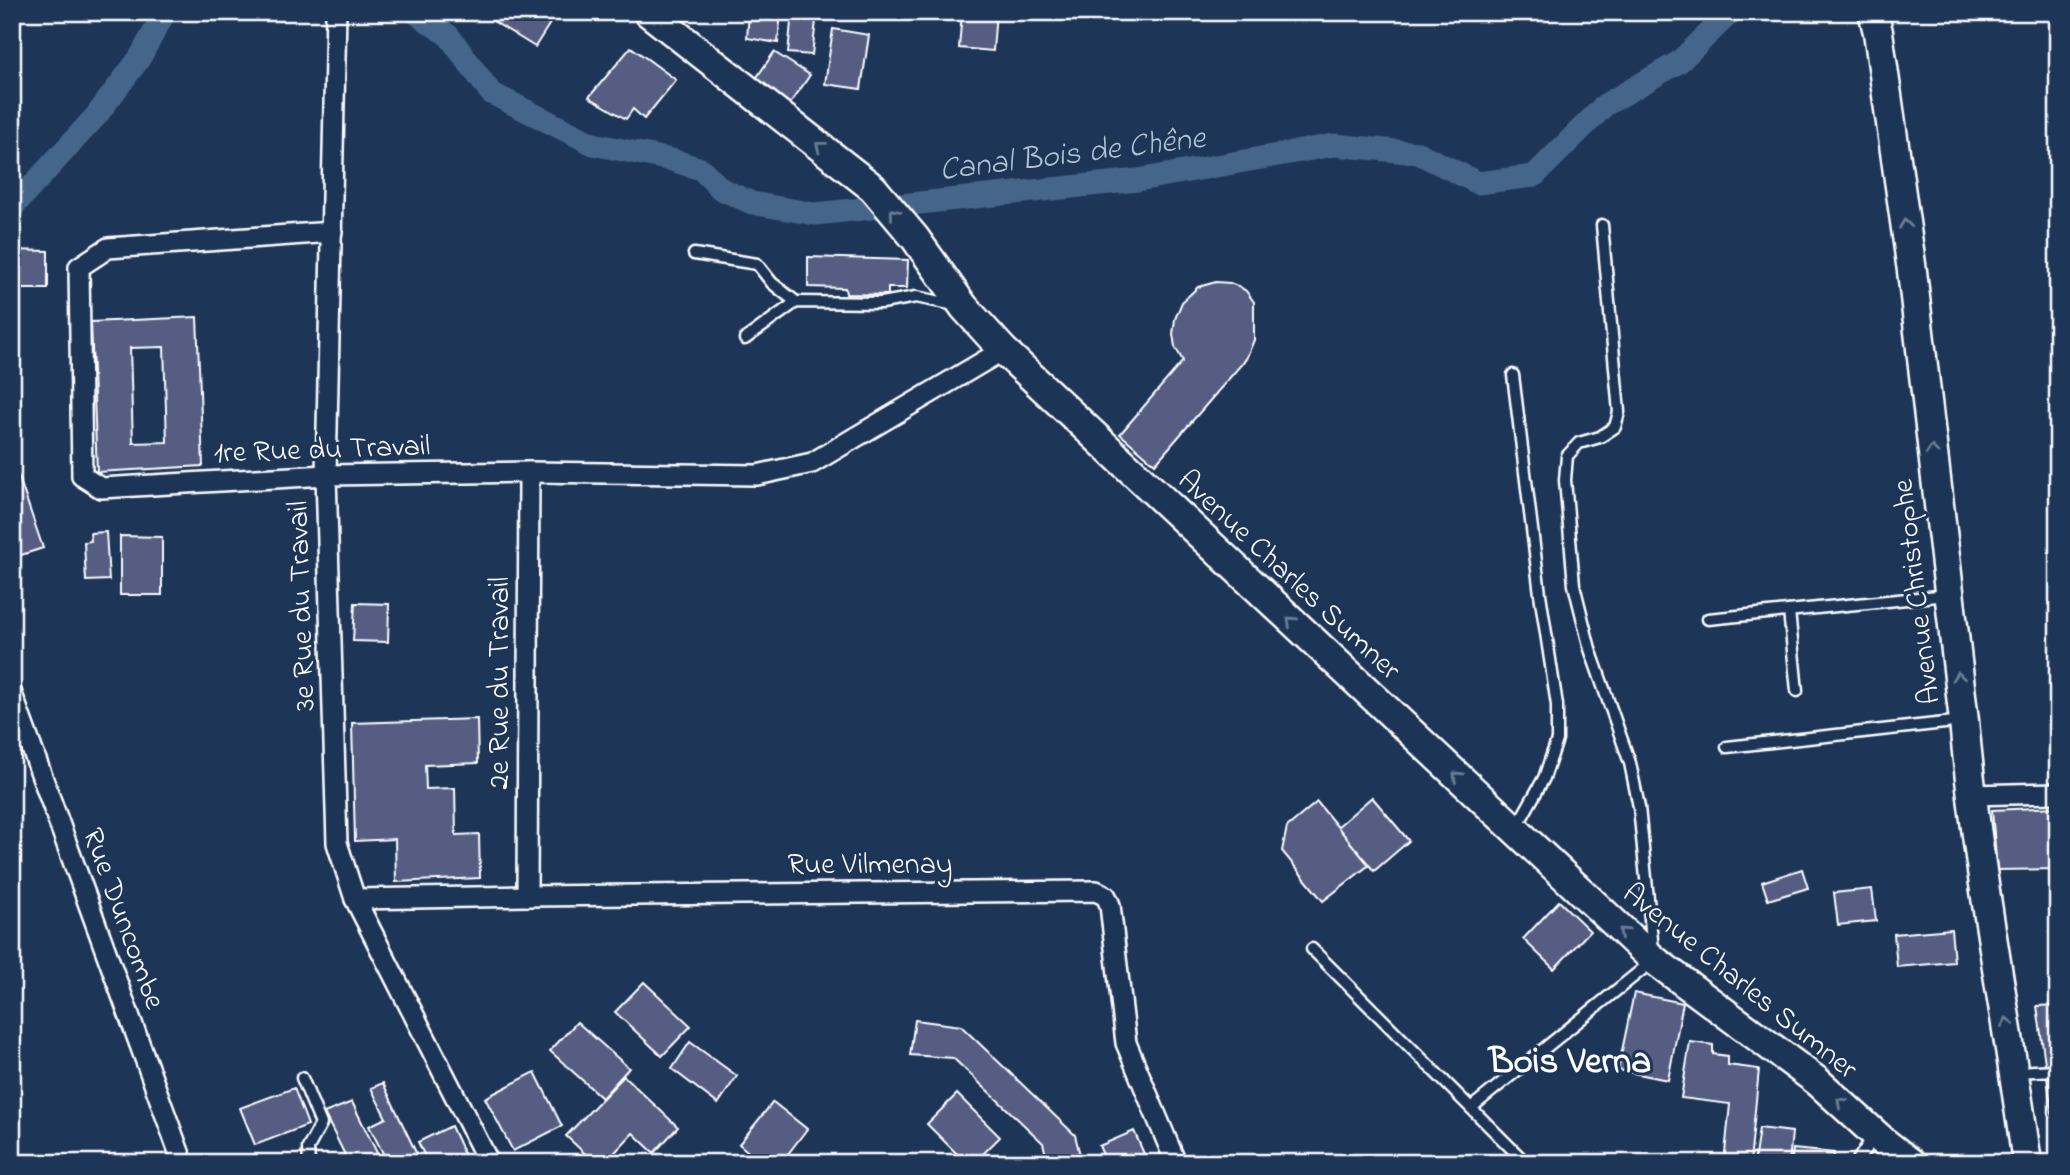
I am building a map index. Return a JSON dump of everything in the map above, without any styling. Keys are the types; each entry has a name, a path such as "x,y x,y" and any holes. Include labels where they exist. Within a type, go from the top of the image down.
{"street":[{"name":"3e Rue du Travail","path":"336,12 326,475 337,843 355,899 489,1163"},
{"name":"Avenue Charles Sumner","path":"648,12 873,188 915,238 964,307 1003,350 1654,960 1817,1081 1907,1161"},
{"name":"Avenue Christophe","path":"1873,12 1912,271 1964,721 1970,795 2015,1072 2026,1163"},
{"name":"1re Rue du Travail","path":"331,232 108,247 79,267 82,476 101,488 326,475 528,471 757,475 812,463 1003,350"},
{"name":"2e Rue du Travail","path":"527,896 528,471"},
{"name":"Rue Duncombe","path":"12,694 183,1163"},
{"path":"1970,795 2058,793"},
{"name":"Rue Vilmenay","path":"355,899 1096,891 1106,896 1110,905 1126,1042 1175,1163"}],"lane":[{"path":"1472,1107 1654,960 1639,807 1630,762 1590,649 1574,585 1564,480 1567,456 1579,443 1600,436 1615,427 1619,412 1602,225"},
{"path":"694,254 757,264 772,283 796,302"},
{"path":"745,339 796,302 882,303 916,297 964,307"},
{"path":"1513,375 1557,717 1557,740 1544,778 1515,830"},
{"path":"1708,619 1948,595"},
{"path":"1789,611 1797,691"},
{"path":"1727,747 1964,721"},
{"path":"1312,949 1526,1163"},
{"path":"2015,1072 2058,1070"},
{"path":"302,1078 321,1124 308,1148 309,1163"},
{"path":"1856,1163 1875,1134"}],"building":[{"path":"498,12 557,12 535,47 493,21"},
{"path":"749,12 781,12 778,43 747,38"},
{"path":"792,12 817,12 812,55 788,53"},
{"path":"881,12 899,12 898,19 880,17"},
{"path":"909,12 939,12 940,16 910,19"},
{"path":"962,12 996,12 993,51 959,48"},
{"path":"833,29 869,35 861,89 825,84"},
{"path":"631,47 676,80 644,119 633,109 626,119 589,97"},
{"path":"774,52 810,75 790,104 755,80"},
{"path":"12,250 48,251 48,289 12,289"},
{"path":"808,257 908,260 907,288 888,288 888,295 846,294 845,288 808,287"},
{"path":"1216,282 1240,287 1254,302 1254,340 1246,359 1155,464 1120,434 1183,361 1175,347 1173,334 1175,319 1182,302 1198,287"},
{"path":"197,317 203,466 97,472 91,322","holes":["164,347 167,442 133,443 130,348"]},
{"path":"12,461 43,548 12,558"},
{"path":"106,532 109,580 86,581 84,542 91,541 90,533"},
{"path":"120,536 162,537 162,595 120,595"},
{"path":"355,603 389,604 388,642 353,641"},
{"path":"477,719 478,763 425,765 426,789 455,788 456,835 479,834 480,878 396,882 395,839 355,841 352,723"},
{"path":"1372,797 1409,841 1374,871 1337,827"},
{"path":"1317,802 1369,865 1323,901 1282,851 1287,827"},
{"path":"2058,807 2058,869 1997,870 1992,810"},
{"path":"1802,869 1808,888 1768,900 1762,882"},
{"path":"1872,889 1876,921 1838,925 1834,893"},
{"path":"1559,901 1590,931 1554,969 1523,939"},
{"path":"1951,929 1954,962 1897,967 1894,934"},
{"path":"644,982 691,1026 662,1056 615,1012"},
{"path":"1634,993 1683,1003 1668,1080 1618,1070"},
{"path":"2058,1005 2058,1120 2053,1120 2037,1006"},
{"path":"915,1020 961,1026 1075,1135 1082,1163 1048,1163 1043,1143 953,1058 910,1055"},
{"path":"577,1022 629,1068 602,1098 550,1051"},
{"path":"690,1042 737,1076 718,1104 672,1069"},
{"path":"1690,1042 1713,1045 1713,1054 1728,1056 1728,1065 1759,1069 1750,1163 1724,1163 1730,1104 1681,1098"},
{"path":"535,1072 562,1126 513,1151 485,1098"},
{"path":"624,1076 678,1127 654,1153 633,1133 605,1163 595,1163 566,1136"},
{"path":"383,1083 421,1163 388,1163 369,1126 386,1118 371,1088"},
{"path":"294,1088 308,1125 255,1145 240,1108"},
{"path":"957,1094 1000,1137 974,1163 966,1163 927,1124"},
{"path":"352,1102 382,1163 349,1163 324,1113"},
{"path":"773,1102 807,1129 781,1163 761,1163 739,1144"},
{"path":"451,1126 467,1161 428,1163 418,1142"},
{"path":"1759,1128 1792,1132 1789,1163 1754,1163"},
{"path":"1134,1131 1148,1163 1107,1163 1099,1146"},
{"path":"1793,1149 1834,1153 1833,1163 1791,1163"}],"waterway":[{"name":"Canal Bois de Chêne","path":"12,208 96,116 139,59 165,12"},
{"name":"Canal Bois de Chêne","path":"415,12 449,36 491,93 593,144 672,160 701,169 721,189 752,203 815,214 1138,180 1334,145 1418,153 1478,183 1534,176 1605,105 1679,62 1731,12"}],"district":[{"name":"Bois Verna","path":"1570,1059"}]}
